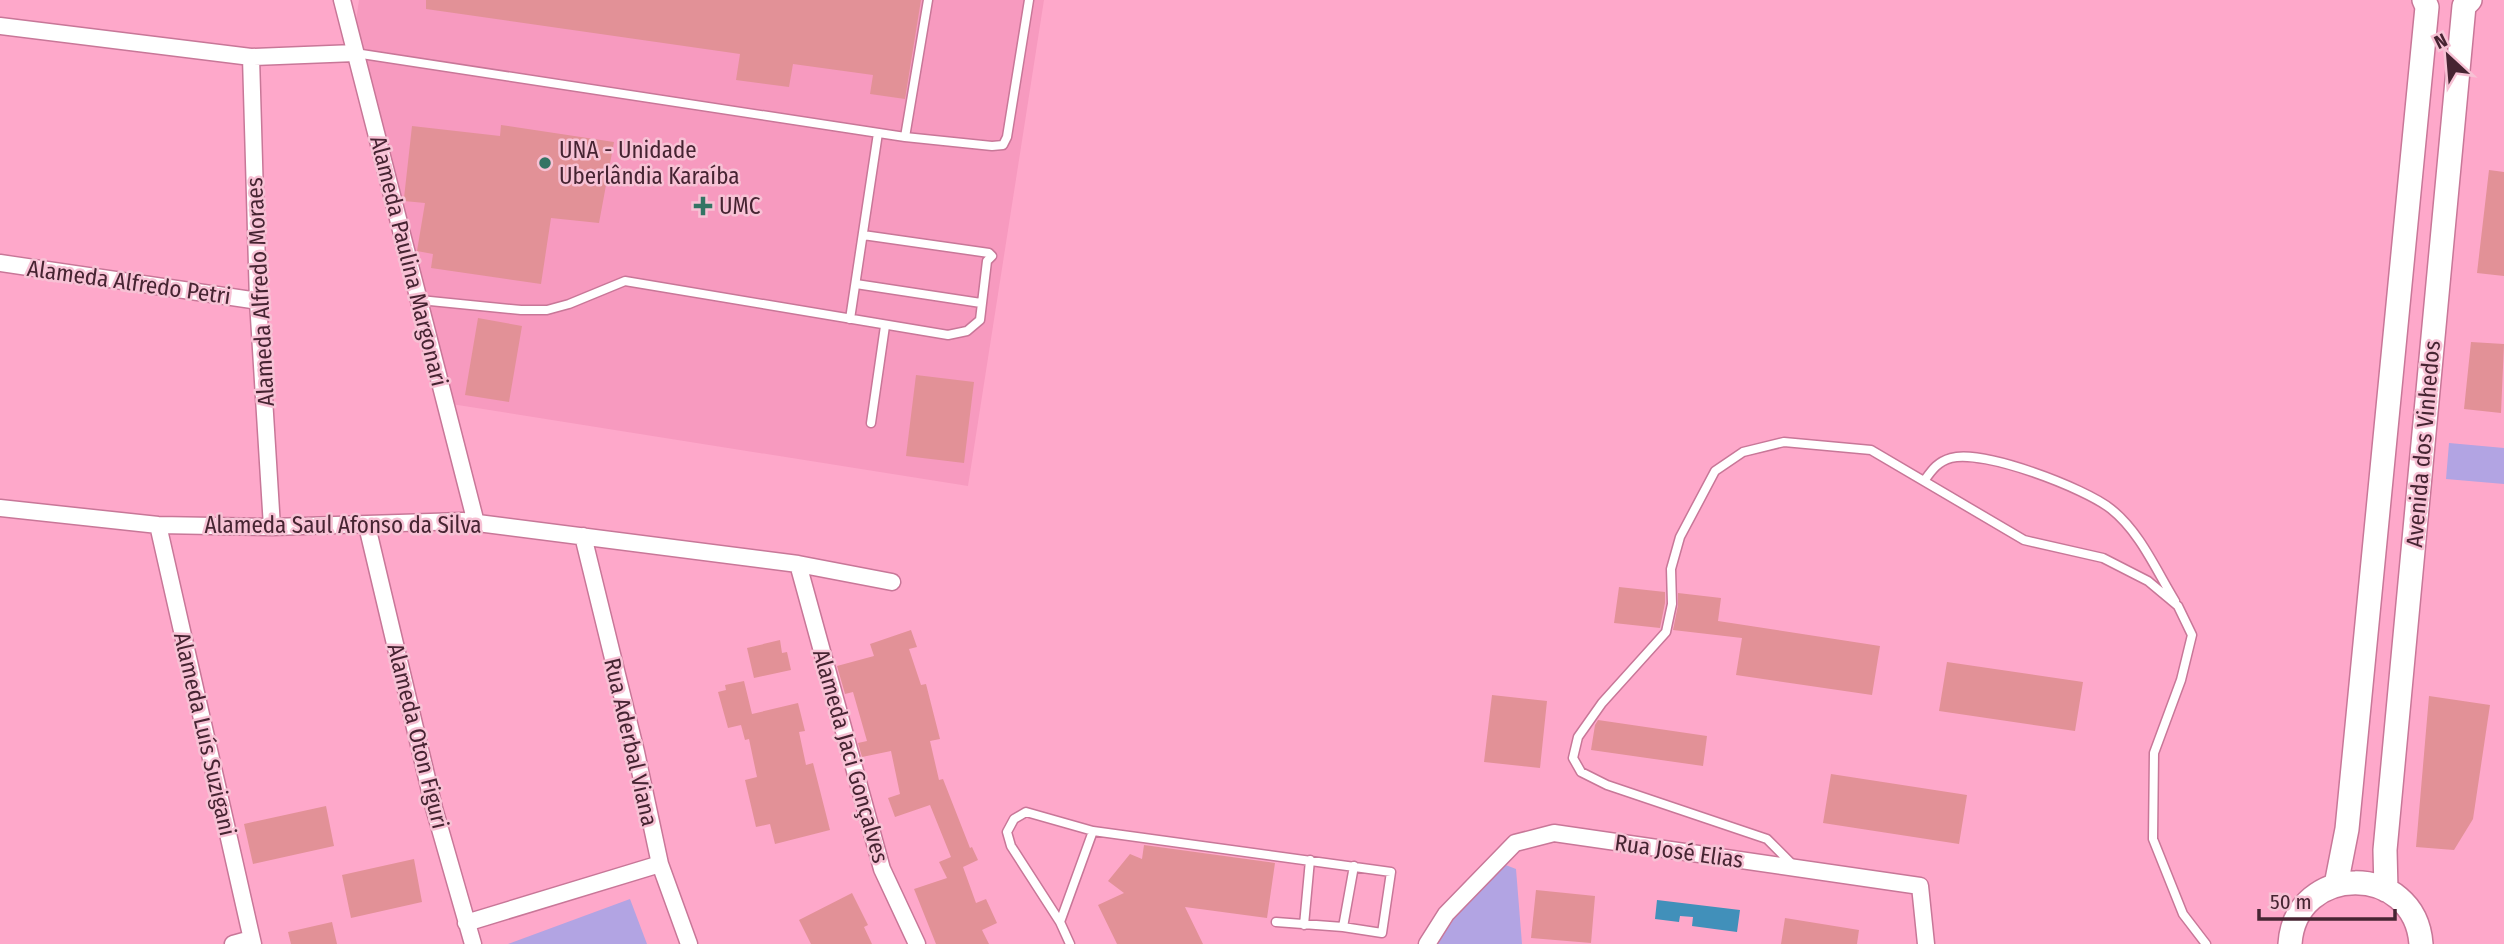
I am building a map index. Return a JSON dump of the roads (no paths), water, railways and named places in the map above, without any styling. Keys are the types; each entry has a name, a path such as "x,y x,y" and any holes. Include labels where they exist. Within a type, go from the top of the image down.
{"main road":[{"name":"Avenida dos Vinhedos","path":"2336,885 2347,829 2427,7 2424,0"},
{"name":"Avenida dos Vinhedos","path":"2386,890 2385,850 2464,6 2470,0"},
{"path":"2290,944 2298,914 2312,898 2336,885 2352,882 2375,884 2395,894 2411,910 2420,931 2421,944"}],"street":[{"name":"Alameda Paulina Margonari","path":"342,0 476,523"},
{"path":"0,26 251,57 355,53"},
{"name":"Alameda Alfredo Moraes","path":"251,57 258,301 272,527"},
{"name":"Alameda Alfredo Petri","path":"0,263 258,301"},
{"name":"Alameda Saul Afonso da Silva","path":"0,508 158,525 367,526 462,521 798,564 892,582"},
{"name":"Alameda Luís Suzigani","path":"158,525 252,942"},
{"name":"Alameda Oton Figuri","path":"367,526 434,808 472,944"},
{"name":"Rua Aderbal Viana","path":"583,536 636,752 660,864 689,944"},
{"name":"Alameda Jaci Gonçalves","path":"798,564 882,869 918,944"},
{"name":"Rua José Elias","path":"1427,944 1446,914 1515,843 1554,833 1920,886 1926,944"},
{"path":"466,922 660,864"},
{"path":"233,944 252,942"}],"lane":[{"path":"905,137 928,0"},
{"path":"355,53 905,137 992,146 1003,145 1007,137 1029,0"},
{"path":"850,319 878,133"},
{"path":"419,300 547,310 625,281 948,335 967,331 980,320 987,261 992,256 989,253 863,235"},
{"path":"856,284 981,303"},
{"path":"871,423 885,326"},
{"path":"1797,868 1767,839 1608,785 1581,772 1573,758 1578,737 1602,703 1666,632 1672,604 1671,569 1680,537 1715,471 1742,452 1784,442 1871,450 2024,540 2104,558 2148,581 2178,606"},
{"path":"1924,481 1937,463 1954,456 2008,463 2085,493 2112,509 2135,535 2178,606 2192,635 2181,680 2154,753 2153,839 2183,914 2206,944"},
{"path":"1070,944 1060,922 1011,846 1007,832 1014,819 1026,812 1093,831 1391,872 1382,933 1276,922"},
{"path":"1060,922 1093,831"},
{"path":"1304,925 1310,860"},
{"path":"1343,927 1354,866"}],"water":[{"path":"1657,900 1740,910 1737,932 1692,926 1693,917 1680,916 1679,922 1655,919"}],"place":[{"name":"UNA - Unidade Uberlândia Karaíba","path":"545,163"},
{"name":"UMC","path":"703,206"}]}
